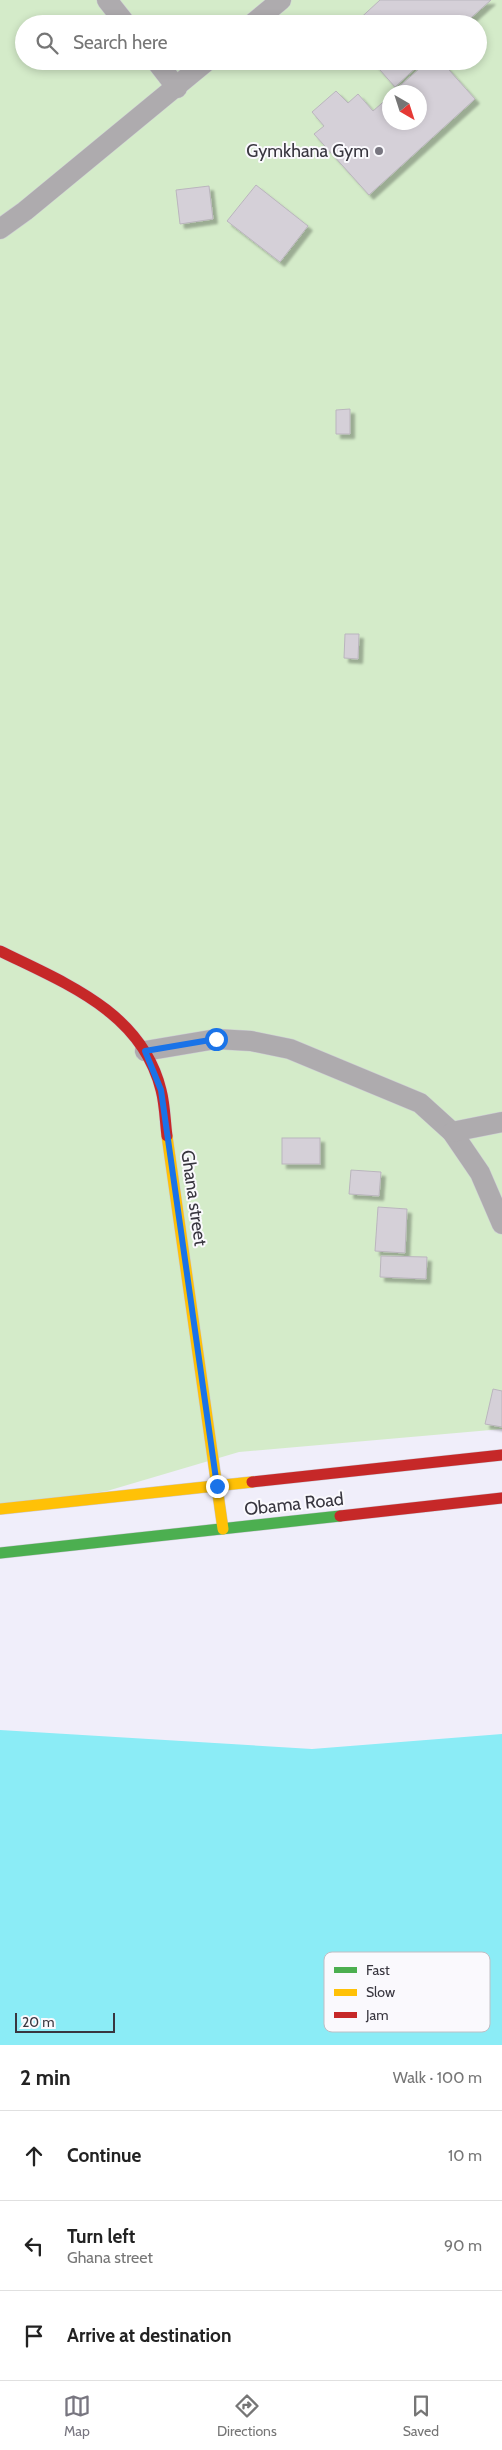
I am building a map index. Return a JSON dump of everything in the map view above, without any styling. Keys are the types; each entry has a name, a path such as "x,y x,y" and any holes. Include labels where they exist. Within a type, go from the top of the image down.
{"street":[{"name":"Ghana street","path":"0,951 86,994 119,1018 145,1051 161,1090 223,1529"},
{"name":"Obama Road","path":"0,1509 502,1455"},
{"name":"Obama Road","path":"0,1553 502,1498"}],"lane":[{"path":"107,0 119,15"},
{"path":"262,15 280,0"},
{"path":"163,70 176,88"},
{"path":"0,229 26,211 197,70"},
{"path":"145,1051 216,1039 251,1041 290,1049 420,1103 452,1132 480,1173 502,1224"},
{"path":"452,1132 502,1122"}],"green space":[{"path":"0,0 502,0 502,1429 239,1452 107,1491 0,1507"}],"water":[{"path":"0,1730 312,1749 502,1734 502,2045 0,2045"}],"building":[{"path":"380,0 491,0 474,15 364,15"},
{"path":"380,70 413,70 397,85 393,85"},
{"path":"418,70 449,70 475,99 369,195 314,134 324,126 312,112 336,91 348,103 358,94 373,111 382,103 382,130 427,130 427,85 401,85"},
{"path":"256,185 308,226 280,262 227,221"},
{"path":"209,186 213,219 180,224 176,190"},
{"path":"350,409 350,434 336,434 336,410"},
{"path":"345,634 359,634 358,659 344,658"},
{"path":"282,1138 320,1138 320,1164 282,1164"},
{"path":"351,1170 381,1172 379,1196 349,1194"},
{"path":"378,1207 407,1209 405,1253 375,1251"},
{"path":"381,1256 427,1257 426,1279 380,1277"},
{"path":"493,1389 502,1391 502,1427 485,1424"}],"traffic: fast":[{"path":"0,1553 340,1516"}],"traffic: slow":[{"path":"167,1136 223,1529"},
{"path":"0,1509 252,1482"}],"traffic: jam":[{"path":"0,951 74,988 98,1003 119,1020 137,1040 151,1063 161,1090 167,1136"},
{"path":"252,1482 502,1455"},
{"path":"340,1516 502,1498"}],"place":[{"name":"Gymkhana Gym","path":"379,151"}],"route":[{"path":"216,1039 145,1051 161,1090 217,1486"}]}
